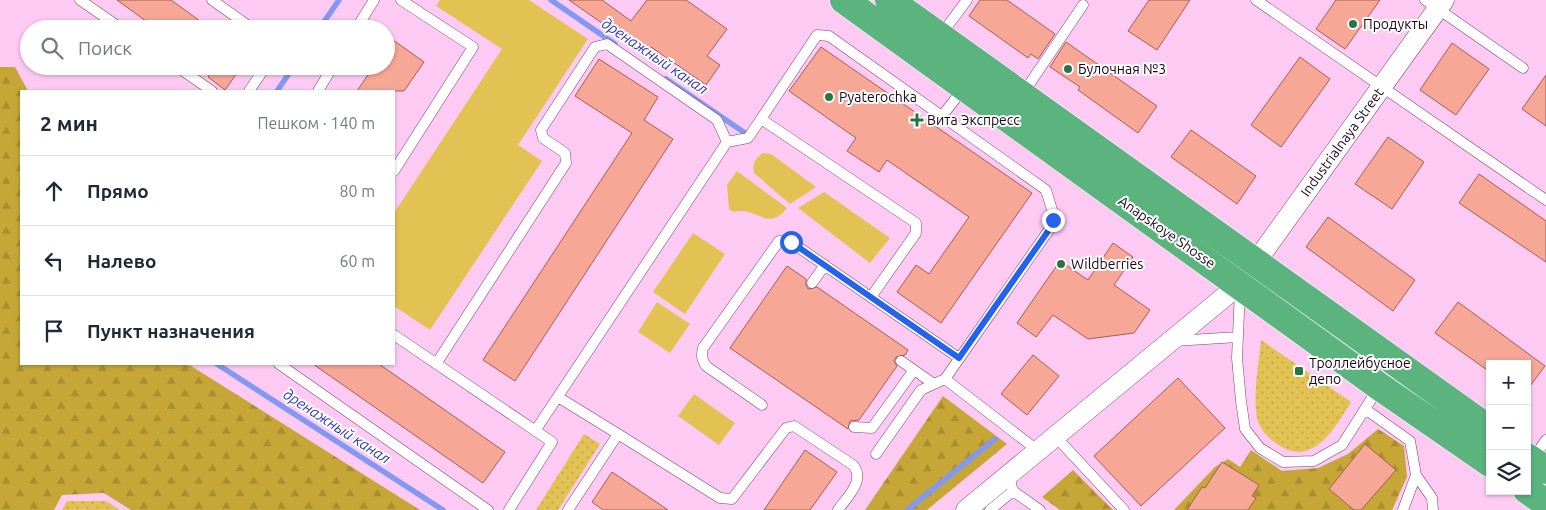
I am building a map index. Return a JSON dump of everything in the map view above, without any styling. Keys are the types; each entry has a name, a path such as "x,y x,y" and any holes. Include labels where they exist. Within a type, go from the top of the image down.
{"highway":[{"name":"Anapskoye Shosse","path":"844,0 964,87 1247,274 1486,427"},
{"name":"Anapskoye Shosse","path":"889,0 1021,96 1247,274 1372,398 1486,462"},
{"path":"1531,493 1546,503"}],"street":[{"name":"Industrialnaya Street","path":"966,510 1011,482 1037,450 1170,342 1247,274 1382,87 1436,3"}],"lane":[{"path":"80,0 109,20"},
{"path":"212,0 241,20"},
{"path":"362,20 374,0"},
{"path":"395,169 473,48 401,0"},
{"path":"940,37 967,0"},
{"path":"1263,2 1546,200"},
{"path":"1436,3 1523,68"},
{"path":"1021,96 1083,5"},
{"path":"535,431 727,142 748,138 813,38 823,35 829,36 1039,183 1046,190 1053,212 1051,227 945,379 921,390 876,454"},
{"path":"436,364 566,164 565,153 543,138 541,130 595,47 607,44 717,120 727,142"},
{"path":"189,75 211,90"},
{"path":"249,90 260,75"},
{"path":"319,90 328,75"},
{"path":"942,116 964,87"},
{"path":"761,119 916,224 916,233 871,297"},
{"path":"762,405 706,366 702,360 703,348 779,241 791,242 959,358"},
{"path":"812,283 825,265"},
{"path":"1247,274 1237,358 1245,429 1260,448 1283,462 1314,461 1342,445 1372,398 1410,442 1416,475 1432,498 1433,510"},
{"path":"395,336 552,442 509,510"},
{"path":"1170,342 1238,337"},
{"path":"901,361 934,384"},
{"path":"280,365 488,510"},
{"path":"854,427 872,428 914,370"},
{"path":"945,379 1037,450"},
{"path":"558,397 720,498 732,499 786,428 794,426 858,470 858,478 838,510"},
{"path":"568,510 618,434"},
{"path":"1055,436 1124,510"},
{"path":"1403,510 1416,475"},
{"path":"990,510 1011,482 1040,510"}],"shaded area":[{"path":"440,0 529,0 588,39 518,145 542,161 430,330 395,307 395,211 502,49 436,6"},
{"path":"763,153 771,154 816,187 790,204 754,173 753,166 758,157"},
{"path":"737,171 787,208 780,215 768,219 749,212 733,212 729,209 727,185"},
{"path":"824,192 890,238 870,263 798,208"},
{"path":"693,233 725,254 685,314 653,292"},
{"path":"657,302 690,324 670,353 638,332"},
{"path":"1261,340 1351,402 1331,432 1313,448 1303,451 1292,451 1280,446 1265,434 1259,424 1256,394"},
{"path":"694,394 735,423 719,445 678,416"},
{"path":"584,434 600,444 558,510 536,510"},
{"path":"67,501 106,501 120,510 62,510"}],"green space":[{"path":"0,67 15,67 27,90 20,90 20,365 190,365 420,510 131,510 104,493 62,495 54,510 0,510"},
{"path":"943,396 1007,444 927,510 865,510"},
{"path":"1378,429 1404,446 1407,477 1392,510 1174,510 1215,467 1228,459 1240,467 1251,450 1282,471 1318,468 1348,454"},
{"path":"1073,470 1113,510 1060,510 1042,497"}],"building":[{"path":"117,0 171,0 199,20 145,20"},
{"path":"569,0 602,0 631,21 647,0 686,0 727,29 707,56 720,65 706,85 651,47 646,54"},
{"path":"980,0 1007,0 1055,34 1038,59 1031,54 1028,58 969,16"},
{"path":"1149,0 1190,0 1157,50 1128,31"},
{"path":"1336,0 1380,0 1345,49 1316,29"},
{"path":"395,41 424,62 404,91 358,90 368,75 395,75"},
{"path":"1066,42 1157,106 1138,133 1078,90 1080,87 1050,67"},
{"path":"1452,43 1489,69 1456,115 1420,90"},
{"path":"821,47 1032,193 941,323 897,292 916,265 929,274 969,217 887,160 879,172 847,151 856,138 789,91"},
{"path":"1300,57 1330,79 1281,147 1251,125"},
{"path":"599,59 658,97 644,120 673,139 515,381 483,360 632,133 575,96"},
{"path":"209,75 236,75 225,90 208,77"},
{"path":"1546,75 1546,126 1522,109"},
{"path":"1191,130 1256,176 1237,204 1171,157"},
{"path":"1388,137 1424,162 1392,209 1355,184"},
{"path":"1479,174 1546,221 1546,262 1459,203"},
{"path":"1328,217 1415,280 1393,311 1306,247"},
{"path":"1113,243 1133,257 1114,285 1150,310 1134,333 1088,339 1053,315 1036,337 1017,323 1060,261 1088,280"},
{"path":"787,266 806,279 808,289 817,287 908,350 905,355 896,357 894,361 897,366 859,420 850,421 848,429 730,348"},
{"path":"1458,302 1545,366 1531,385 1531,360 1486,360 1486,369 1435,333"},
{"path":"1033,355 1059,376 1027,415 1001,394"},
{"path":"314,365 380,365 505,452 483,483"},
{"path":"1178,378 1225,428 1141,506 1094,456"},
{"path":"1365,444 1396,470 1361,510 1354,510 1329,489"},
{"path":"805,450 837,472 810,510 764,510"},
{"path":"1222,462 1259,485 1252,496 1256,498 1248,510 1187,510 1202,487 1205,488"},
{"path":"612,472 668,510 603,510 592,502"}],"waterway":[{"name":"дренажный канал","path":"325,20 339,0"},
{"name":"дренажный канал","path":"551,0 615,44"},
{"name":"дренажный канал","path":"278,90 288,75"},
{"name":"дренажный канал","path":"666,79 745,133"},
{"name":"дренажный канал","path":"219,365 443,510"},
{"name":"дренажный канал","path":"907,510 995,439"}],"place":[{"name":"Продукты","path":"1353,24"},
{"name":"Булочная №3","path":"1068,69"},
{"name":"Pyaterochka","path":"829,97"},
{"name":"Вита Экспресс","path":"917,120"},
{"name":"Wildberries","path":"1061,264"},
{"name":"Троллейбусное депо","path":"1299,371"}],"route":[{"path":"791,242 959,358 1051,227 1053,220"}]}
